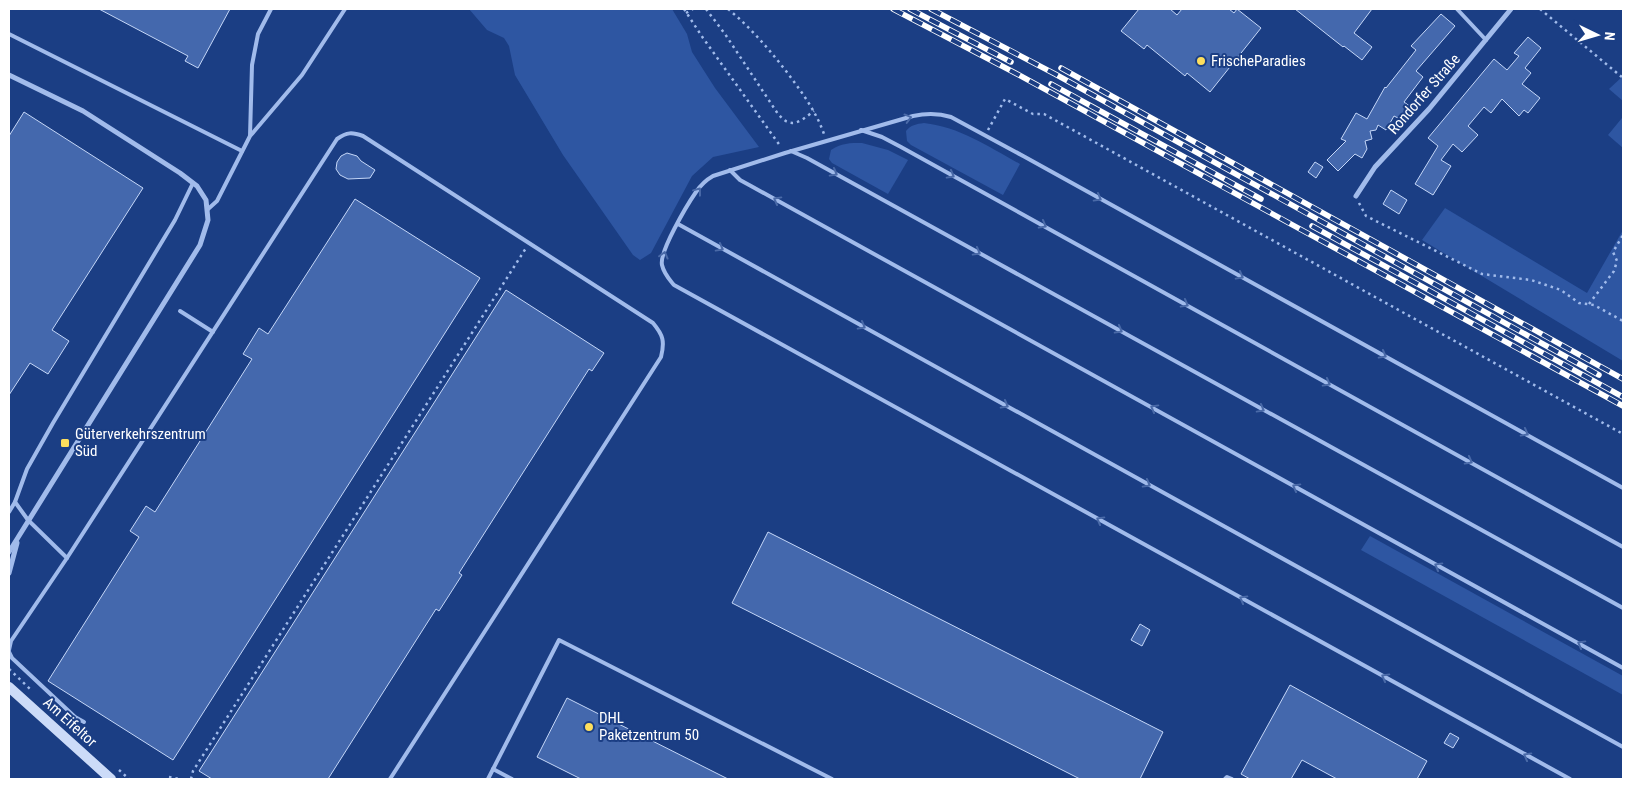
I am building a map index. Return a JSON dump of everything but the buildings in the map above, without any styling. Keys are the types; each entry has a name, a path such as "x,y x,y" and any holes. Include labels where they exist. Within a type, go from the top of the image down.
{"main road":[{"name":"Am Eifeltor","path":"9,687 111,779"}],"street":[{"name":"Rondorfer Straße","path":"1356,196 1375,167 1429,110 1511,9"},
{"path":"9,75 83,112 197,186 206,200 208,220 200,245 9,552"},
{"path":"9,573 18,540"}],"lane":[{"path":"250,136 252,65 258,34 271,9"},
{"path":"207,210 217,201 250,136 302,75 344,9"},
{"path":"1457,9 1486,40"},
{"path":"9,34 242,151"},
{"path":"1570,779 674,285 666,275 662,264 664,251 696,192 712,176 861,130 919,115 935,113 951,117 1623,488"},
{"path":"861,130 882,137 901,147 1623,547"},
{"path":"84,722 75,717 12,658 9,651 11,641 67,558 337,139 345,133 354,132 653,323 661,332 664,344 661,356 390,779"},
{"path":"791,151 807,158 1623,608"},
{"path":"730,170 740,180 1623,668"},
{"path":"9,512 15,502 27,470 53,423 176,220 192,183"},
{"path":"678,224 1623,747"},
{"path":"180,312 212,332"},
{"path":"15,502 28,520 67,558"},
{"path":"488,779 559,640 832,779"},
{"path":"493,769 512,779"},
{"path":"1225,779 1227,777 1232,779"}],"path":[{"path":"684,9 785,153"},
{"path":"686,14 693,9"},
{"path":"706,9 778,114 787,122 793,123 814,111"},
{"path":"728,9 746,24 765,45 804,95 820,122 826,140"},
{"path":"1540,9 1623,78"},
{"path":"985,136 1005,99 1033,114 1044,114 1623,434"},
{"path":"1356,196 1366,216 1482,274 1531,280 1561,290 1579,303 1594,305 1623,321"},
{"path":"1589,304 1614,271 1617,261 1613,252 1623,234"},
{"path":"186,779 190,779 193,771 316,576 529,243"},
{"path":"169,778 180,779"}],"shaded area":[{"path":"469,9 672,9 687,34 692,52 715,88 759,147 713,157 692,176 651,253 640,260 633,255 563,155 515,75 509,46 504,38 487,30"},
{"path":"1623,76 1623,101 1609,89"},
{"path":"1622,118 1623,120 1623,148 1608,135"},
{"path":"924,123 962,133 1020,164 1003,195 911,145 907,141 906,131 914,125"},
{"path":"862,143 888,150 908,160 888,194 832,163 829,159 831,150 838,146"},
{"path":"1445,208 1587,293 1623,230 1623,361 1422,240"},
{"path":"1370,536 1623,676 1623,695 1361,550"}],"railway":[{"path":"893,9 1019,75 1623,406"},
{"path":"910,9 1011,62"},
{"path":"931,9 1055,74 1599,375"},
{"path":"1061,68 1623,379"},
{"path":"1051,84 1261,199"},
{"path":"1312,226 1623,397"}],"place":[{"name":"FrischeParadies","path":"1201,61"},
{"name":"Güterverkehrszentrum Süd","path":"65,443"},
{"name":"DHL Paketzentrum 50","path":"589,727"}]}
